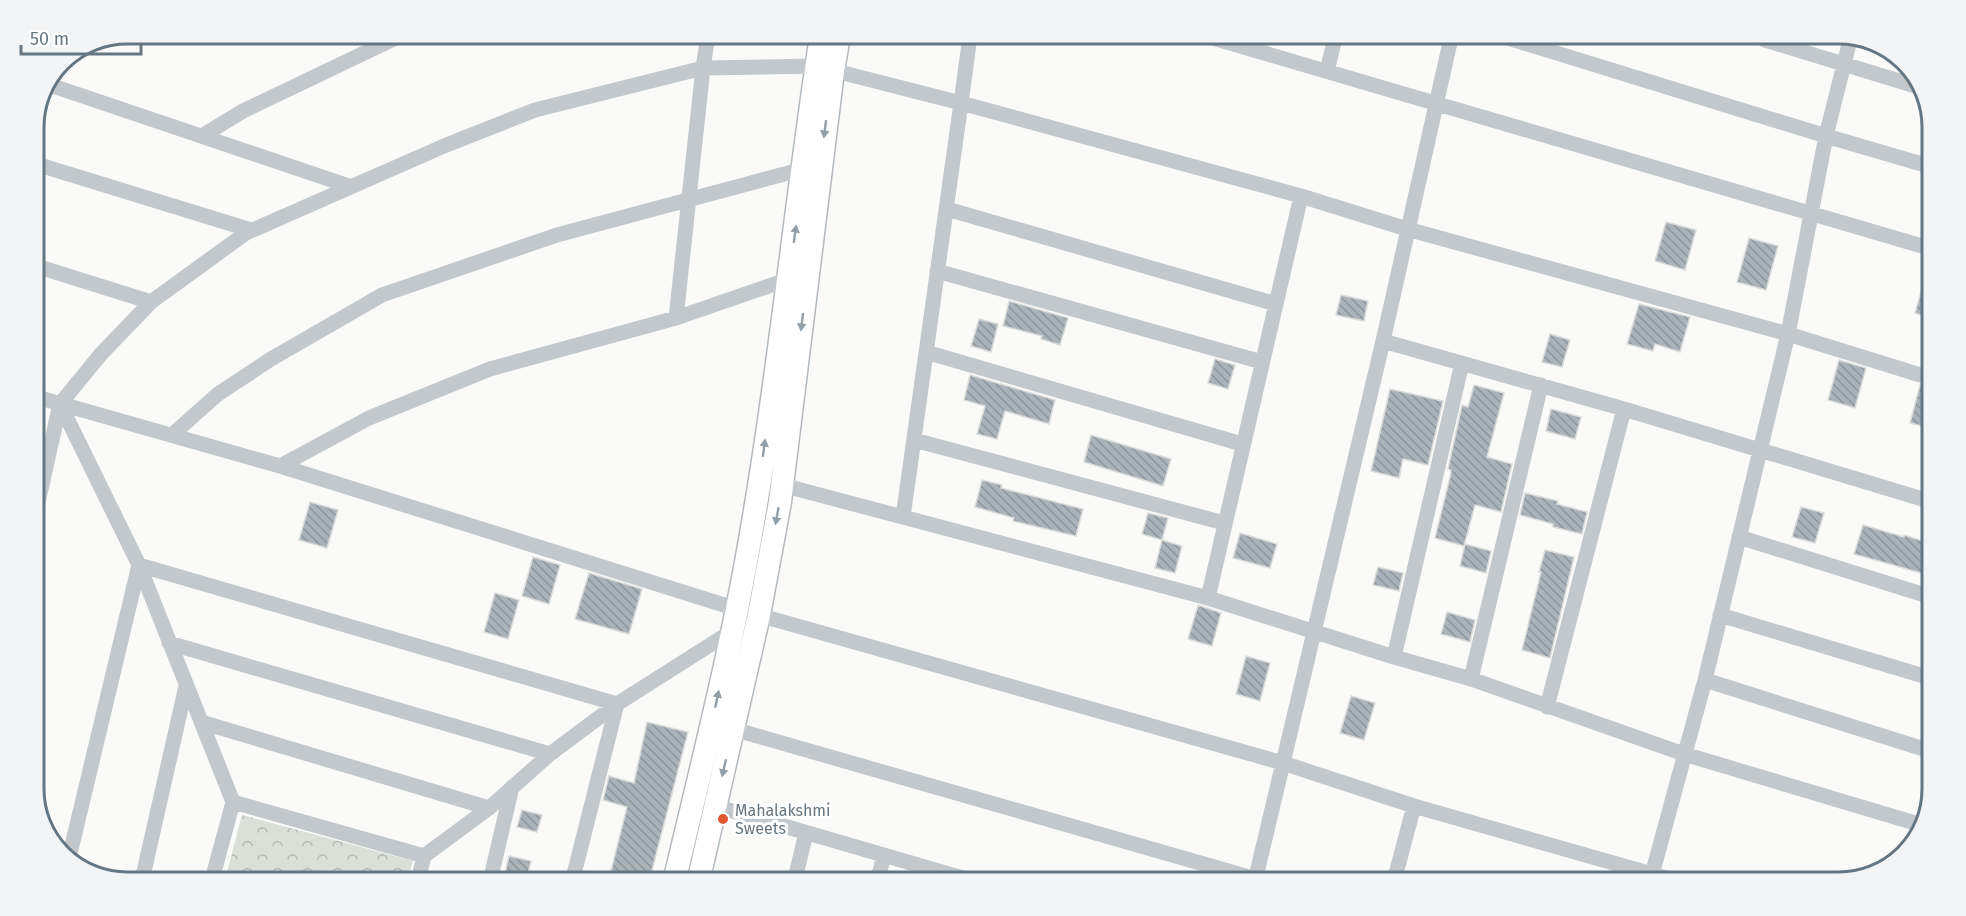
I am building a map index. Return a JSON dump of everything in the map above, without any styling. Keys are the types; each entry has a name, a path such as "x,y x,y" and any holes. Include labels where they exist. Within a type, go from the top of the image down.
{"street":[{"path":"202,136 243,111 384,44"},
{"path":"676,318 707,44"},
{"path":"700,872 759,615 782,484 824,68 822,44"},
{"path":"676,872 737,609 760,474 803,169 824,68 835,44"},
{"path":"903,517 969,44"},
{"path":"1236,44 1922,246"},
{"path":"1327,71 1334,44"},
{"path":"1257,872 1383,341 1450,44"},
{"path":"1527,44 1922,164"},
{"path":"1778,44 1911,85"},
{"path":"1653,872 1705,680 1788,334 1809,214 1849,45"},
{"path":"44,476 60,404 101,354 151,302 204,261 252,230 349,186 535,110 703,68 824,68 1300,196 1407,229 1788,334 1922,376"},
{"path":"55,86 349,186"},
{"path":"44,166 252,230"},
{"path":"173,434 218,394 272,359 382,295 557,235 803,169"},
{"path":"1208,598 1300,196"},
{"path":"947,209 1276,304"},
{"path":"44,268 151,302"},
{"path":"937,271 1262,362"},
{"path":"280,466 369,418 490,369 676,318 789,279"},
{"path":"1383,341 1624,409 1922,499"},
{"path":"926,352 1242,444"},
{"path":"1394,657 1462,363"},
{"path":"1471,680 1541,385"},
{"path":"44,399 280,466 737,609 1283,763 1414,806 1631,872"},
{"path":"60,404 139,566 232,802 214,872"},
{"path":"1547,707 1624,409"},
{"path":"914,440 1224,523"},
{"path":"782,484 1208,598 1471,680 1684,754 1915,823"},
{"path":"1739,537 1922,594"},
{"path":"139,566 617,704"},
{"path":"71,851 139,566"},
{"path":"1720,615 1922,676"},
{"path":"420,872 424,856 489,808 550,754 617,704 732,631"},
{"path":"169,643 550,754"},
{"path":"1705,680 1922,749"},
{"path":"144,872 186,686"},
{"path":"575,872 617,704"},
{"path":"201,722 489,808"},
{"path":"733,729 1227,872"},
{"path":"492,872 512,787"},
{"path":"232,802 424,856"},
{"path":"716,806 941,872"},
{"path":"1396,872 1414,806"},
{"path":"797,872 806,833"},
{"path":"880,872 884,855"}],"green space":[{"path":"242,815 413,861 410,872 227,872"}],"building":[{"path":"1666,222 1696,230 1685,270 1655,261"},
{"path":"1749,238 1778,246 1766,290 1737,282"},
{"path":"1921,292 1922,292 1922,315 1915,313"},
{"path":"1341,295 1368,301 1364,321 1336,315"},
{"path":"1009,301 1068,318 1060,345 1041,339 1042,336 1003,326"},
{"path":"1639,304 1690,317 1680,352 1655,344 1653,351 1627,344"},
{"path":"979,319 998,324 991,352 971,346"},
{"path":"1550,334 1570,340 1562,367 1542,362"},
{"path":"1215,359 1235,365 1228,389 1208,383"},
{"path":"1839,360 1866,368 1855,408 1828,400"},
{"path":"970,375 1055,400 1049,424 1005,411 997,439 977,434 985,406 964,400"},
{"path":"1474,385 1504,393 1487,457 1512,464 1501,512 1475,505 1464,546 1435,538 1451,473 1448,469 1462,405 1468,407"},
{"path":"1920,385 1922,386 1922,426 1910,423"},
{"path":"1390,389 1443,401 1428,465 1403,459 1399,478 1371,471"},
{"path":"1551,409 1581,417 1575,439 1546,431"},
{"path":"1091,435 1171,459 1163,486 1084,462"},
{"path":"982,480 1002,485 1001,488 1083,509 1076,536 1013,521 1014,518 975,507"},
{"path":"1525,493 1558,501 1557,504 1587,512 1582,534 1553,527 1553,524 1520,515"},
{"path":"310,502 338,510 327,548 299,540"},
{"path":"1801,507 1824,513 1815,543 1792,537"},
{"path":"1148,513 1168,518 1162,540 1142,534"},
{"path":"1863,525 1904,537 1904,535 1922,541 1922,573 1854,554"},
{"path":"1240,533 1277,544 1270,568 1233,558"},
{"path":"1162,540 1182,546 1175,573 1155,568"},
{"path":"1465,544 1491,551 1486,573 1460,566"},
{"path":"1545,550 1574,557 1550,658 1522,650"},
{"path":"533,557 560,565 549,604 522,596"},
{"path":"1378,567 1403,573 1399,591 1373,585"},
{"path":"589,573 642,589 629,634 575,619"},
{"path":"495,593 519,600 508,639 484,632"},
{"path":"1198,605 1221,613 1212,646 1188,639"},
{"path":"1447,612 1475,620 1470,642 1441,634"},
{"path":"1246,656 1270,663 1260,701 1236,694"},
{"path":"1351,696 1375,703 1364,740 1340,733"},
{"path":"647,722 688,732 652,872 615,872 611,871 627,807 603,800 609,776 634,783"},
{"path":"522,810 542,815 537,832 517,827"},
{"path":"509,856 531,861 528,872 505,872"}],"place":[{"name":"Mahalakshmi Sweets","path":"723,819"}]}
